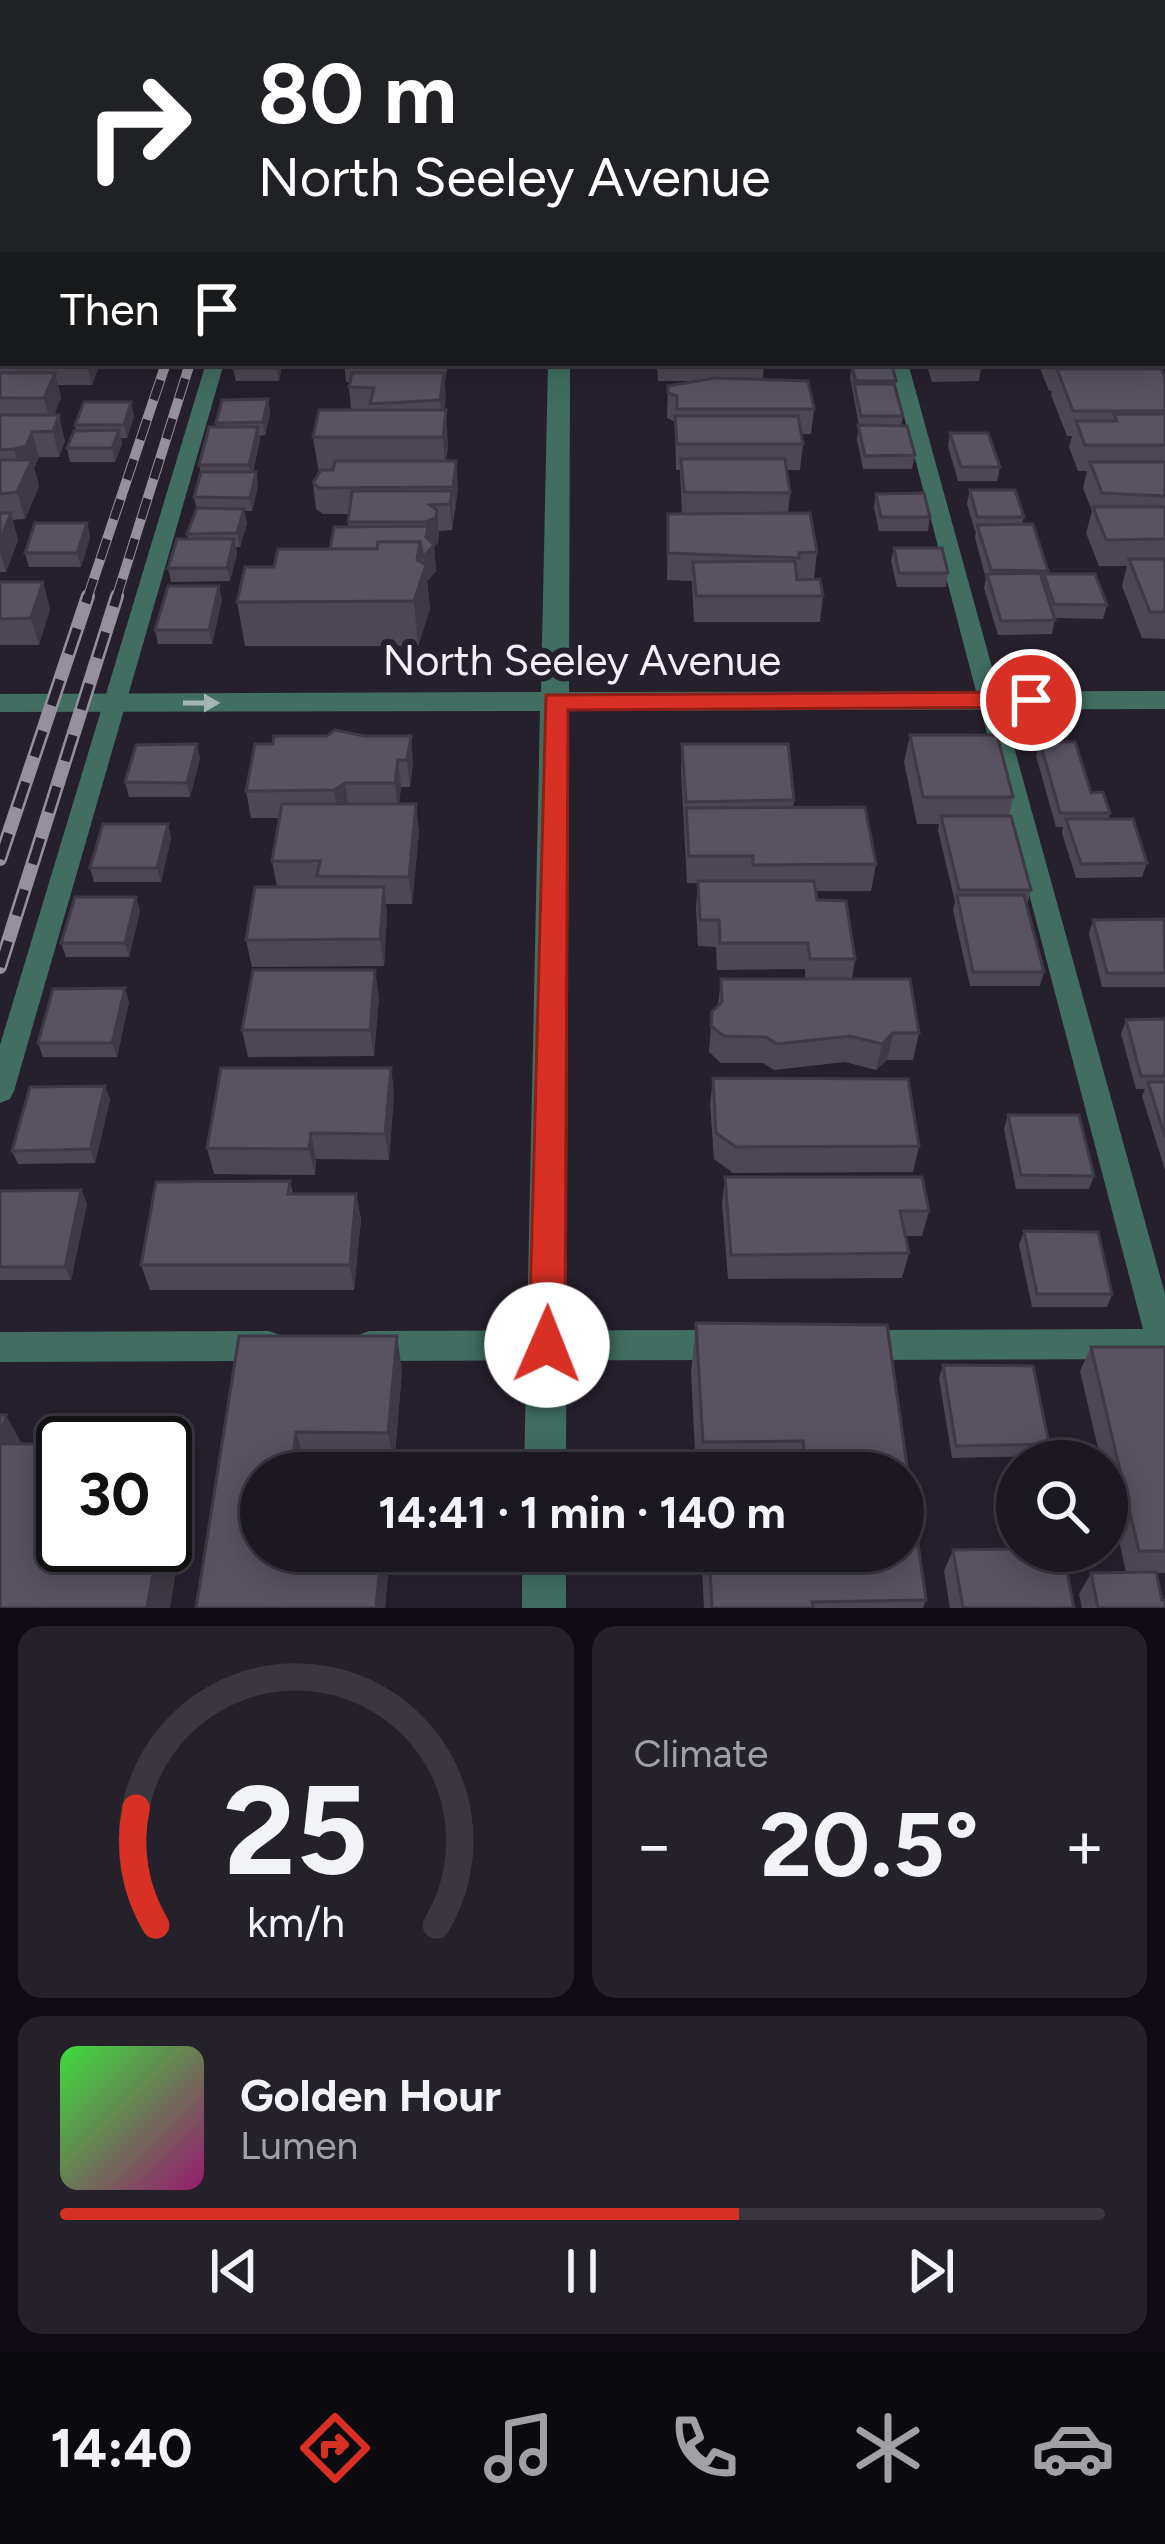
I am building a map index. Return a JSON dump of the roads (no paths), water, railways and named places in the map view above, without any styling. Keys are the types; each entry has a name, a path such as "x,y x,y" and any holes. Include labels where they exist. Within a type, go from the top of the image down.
{"street":[{"path":"545,1452 559,366"},
{"name":"North Seeley Avenue","path":"0,703 1165,700"},
{"path":"544,1572 544,1608"}],"lane":[{"path":"0,1091 214,366"},
{"path":"819,1345 1164,1344 900,366"},
{"path":"0,1347 751,1345"}],"railway":[{"path":"87,599 165,366"},
{"path":"116,599 189,366"},
{"path":"0,859 88,596"},
{"path":"0,967 117,596"}]}
